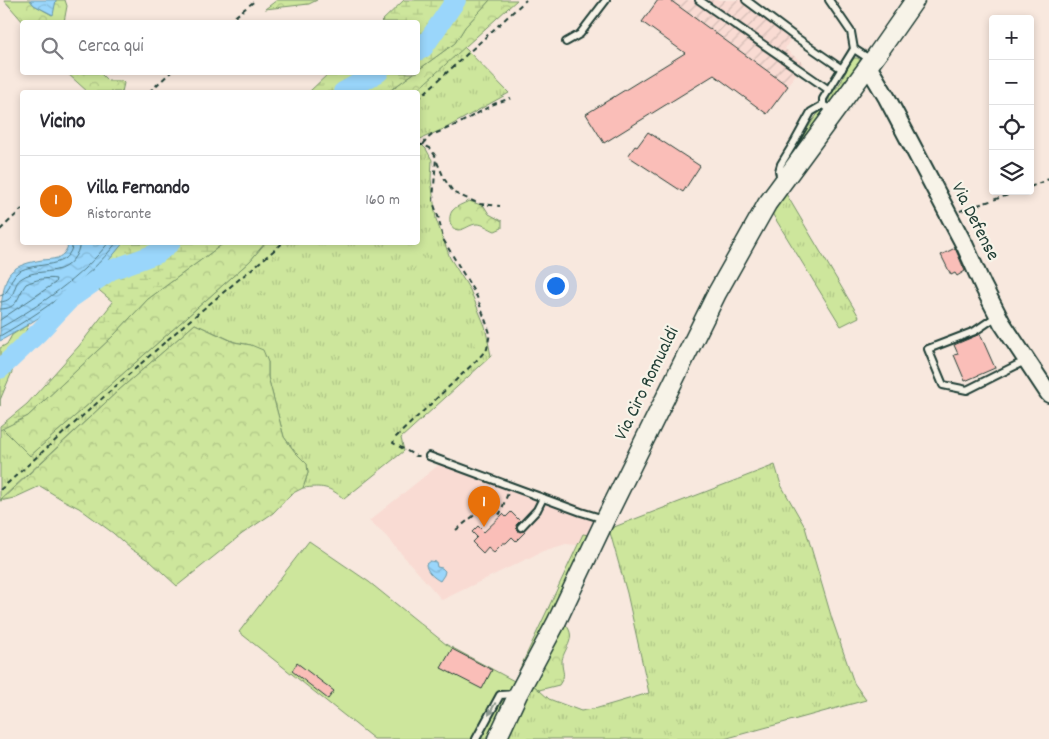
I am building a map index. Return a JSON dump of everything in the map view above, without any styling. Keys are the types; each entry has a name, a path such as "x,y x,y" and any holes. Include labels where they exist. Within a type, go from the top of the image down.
{"main road":[{"name":"Via Ciro Romualdi","path":"497,739 518,694 556,623 717,293 767,204 785,179 828,109 870,63 915,0"}],"street":[{"name":"Via Defense","path":"870,63 965,246 998,315 1049,394"}],"lane":[{"path":"566,42 580,34 606,0"},
{"path":"699,0 828,90"},
{"path":"746,0 842,69"},
{"path":"829,0 851,32 854,49 870,63"},
{"path":"828,109 823,99 854,49"},
{"path":"998,315 975,331 928,349 942,385 967,390 1026,361"},
{"path":"429,456 605,520"},
{"path":"521,527 537,510 543,498"},
{"path":"476,739 500,695 518,694"}],"path":[{"path":"231,20 256,0"},
{"path":"420,97 526,0"},
{"path":"151,90 168,75"},
{"path":"500,206 480,204 454,193 445,180 436,157 430,148 423,145 426,139 432,135 460,123 494,104 511,98"},
{"path":"429,456 416,456 393,443 396,436 487,349 490,333 477,297 443,239 433,202 436,160"},
{"path":"1034,185 1049,179"},
{"path":"949,215 1008,195"},
{"path":"0,230 20,211"},
{"path":"0,490 184,325 280,245"},
{"path":"456,530 487,505 500,514 511,486"}],"shaded area":[{"path":"670,0 743,0 791,38 785,49 803,63 788,86"},
{"path":"448,459 601,513 589,535 583,534 577,545 566,544 543,551 442,600 385,535 369,521"}],"green space":[{"path":"4,0 30,0 34,5 52,15 56,0 65,0 67,6 64,20 21,20"},
{"path":"277,0 317,0 309,4 265,9"},
{"path":"404,0 490,0 465,27 455,43 420,69 420,20 383,20"},
{"path":"490,0 517,0 417,90 391,90 411,75 420,75 420,69 455,43 465,27"},
{"path":"464,47 509,93 446,128 420,139 420,90 417,90"},
{"path":"854,58 858,58 861,62 832,103 829,102 829,96 842,80"},
{"path":"69,75 102,75 108,81 122,81 124,83 122,90 86,90"},
{"path":"327,75 411,75 391,90 311,90"},
{"path":"820,111 824,114 784,169 787,161"},
{"path":"420,143 432,160 431,179 436,219 450,258 470,290 485,326 491,356 401,438 404,451 344,499 329,489 303,488 308,473 307,464 284,437 268,377 268,362 251,345 235,342 195,324 118,391 0,500 0,430 2,428 30,456 250,261 263,245 420,245"},
{"path":"785,192 859,317 841,326 770,210"},
{"path":"469,201 484,206 489,214 502,221 502,228 495,231 477,224 461,230 455,229 451,225 450,219 452,211"},
{"path":"121,245 221,245 148,299 113,336 28,416 0,430 0,426 27,404 79,346 113,302 88,281"},
{"path":"221,245 263,245 250,261 30,456 2,428 28,416 113,336 148,299"},
{"path":"29,324 19,346 12,372 0,400 0,348 7,344 12,335"},
{"path":"195,324 234,342 251,345 263,350 268,362 268,377 284,437 307,464 308,473 303,488 291,494 273,513 242,534 177,586 151,562 131,549 79,508 40,486 14,498 0,501 118,391"},
{"path":"775,465 781,485 805,527 832,619 854,683 866,700 724,739 502,739 530,682 549,699 581,711 649,693 627,593 609,529"},
{"path":"583,534 589,535 516,682 514,681"},
{"path":"309,541 369,582 447,645 516,682 488,739 374,739 239,632"},
{"path":"561,623 566,625 570,635 562,662 563,678 559,685 539,690 530,682"}],"water":[{"path":"30,0 56,0 53,15 34,5"},
{"path":"68,245 121,245 98,272 63,301 0,341 2,299 8,276 14,269 23,265 54,259 65,252"},
{"path":"430,561 436,562 437,567 445,571 440,581 427,569 426,564"}],"building":[{"path":"658,0 670,0 788,86 767,114 714,75 604,143 586,114 685,53 642,22"},
{"path":"648,132 700,166 683,192 628,156"},
{"path":"955,248 965,271 957,276 955,273 951,275 941,255"},
{"path":"980,334 995,368 965,381 954,355 958,354 954,345"},
{"path":"511,512 520,521 516,525 517,530 525,532 516,541 512,537 494,552 488,547 483,553 472,542 477,537 472,532 478,526 484,532 503,514 506,517"},
{"path":"452,649 492,670 482,689 441,668"},
{"path":"297,663 334,691 328,699 292,671"}],"waterway":[{"path":"420,50 456,0"},
{"path":"347,90 374,75"},
{"path":"0,369 71,298 111,270 158,253 167,245"}],"place":[{"name":"Villa Fernando","path":"484,527"}]}
